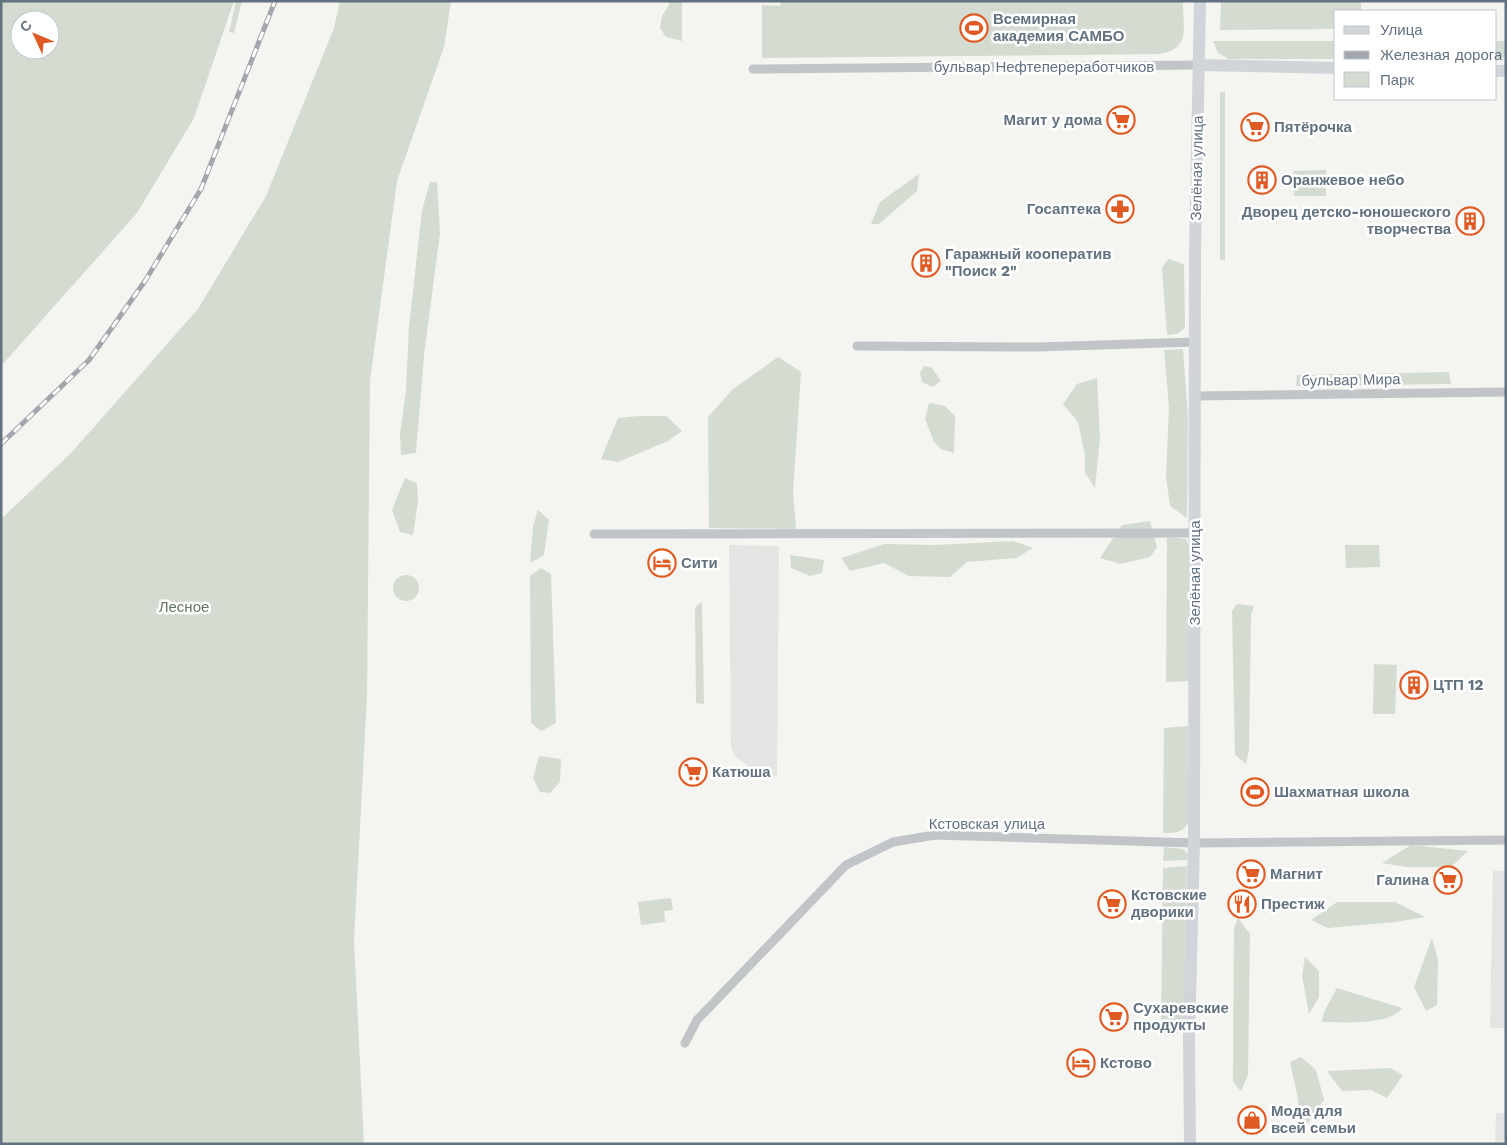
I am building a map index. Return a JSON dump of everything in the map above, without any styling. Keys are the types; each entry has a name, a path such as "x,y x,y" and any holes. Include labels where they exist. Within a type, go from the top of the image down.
{"main road":[{"name":"Зелёная улица","path":"1190,1144 1194,843 1195,342 1200,1"},
{"name":"бульвар Нефтепереработчиков","path":"1199,66 1334,68"}],"street":[{"name":"бульвар Нефтепереработчиков","path":"753,69 1199,66"},
{"path":"857,346 1037,347 1195,342"},
{"name":"бульвар Мира","path":"1196,396 1506,392"},
{"path":"594,534 1195,533"},
{"name":"Кстовская улица","path":"685,1043 697,1020 846,865 893,842 936,835 1194,843 1506,840"}],"shaded area":[{"path":"729,545 779,546 777,776 761,776 735,756 731,747"},
{"path":"1493,871 1506,871 1506,1028 1490,1028"},
{"path":"1496,1113 1506,1113 1506,1144 1495,1144"}],"green space":[{"path":"1,1 234,1 194,118 137,213 1,366"},
{"path":"236,1 242,1 234,33 229,32"},
{"name":"Лесное","path":"340,1 451,1 444,47 397,181 370,381 367,696 354,940 364,1144 1,1144 1,519 72,452 198,309 266,196 334,28"},
{"path":"669,1 682,1 682,41 666,37 660,28 662,16 669,5"},
{"name":"Всемирная академия САМБО","path":"781,1 1183,1 1184,27 1181,42 1177,47 1158,54 762,58 762,5 780,6"},
{"path":"1221,1 1361,1 1361,10 1334,10 1334,29 1220,30"},
{"path":"1213,41 1334,41 1334,59 1229,59 1218,53"},
{"path":"1497,41 1506,41 1506,58 1497,58"},
{"path":"1220,92 1225,92 1225,260 1220,260"},
{"path":"1326,170 1326,196 1294,196 1293,171"},
{"path":"919,174 917,191 879,224 871,224 880,202"},
{"path":"430,182 437,182 440,233 424,355 416,453 401,455 400,434 406,390 409,327 422,210"},
{"path":"1168,259 1184,264 1185,328 1177,334 1167,335 1162,268"},
{"path":"1183,349 1188,416 1187,518 1170,506 1166,477 1169,408 1164,350"},
{"path":"778,357 801,372 793,491 796,529 709,528 708,417 733,389"},
{"path":"924,366 932,368 941,381 933,387 922,382 920,373"},
{"path":"1449,372 1451,384 1296,386 1297,375"},
{"path":"1097,378 1100,438 1095,488 1085,473 1085,456 1078,422 1063,404 1077,384"},
{"path":"929,403 945,406 955,416 954,453 941,449 934,442 925,419"},
{"path":"666,416 682,431 668,441 618,462 601,459 618,418"},
{"path":"405,478 417,483 418,502 413,535 400,532 392,510"},
{"path":"538,510 549,520 544,555 530,563 533,526"},
{"path":"1150,521 1157,547 1150,557 1121,564 1100,558 1122,525"},
{"path":"1167,537 1186,539 1189,546 1189,681 1166,682"},
{"path":"1013,541 1033,548 1016,558 967,562 950,577 909,576 884,563 850,571 841,558 884,544 935,545"},
{"path":"1345,545 1379,545 1380,567 1346,568"},
{"path":"790,555 824,560 822,573 810,576 791,568"},
{"path":"541,568 551,574 556,723 541,731 531,723 530,576"},
{"path":"406,575 415,579 419,588 415,597 406,601 397,597 393,588 397,579"},
{"path":"701,602 704,704 696,703 695,608"},
{"path":"1237,604 1254,606 1251,615 1249,750 1246,764 1235,755 1232,611"},
{"path":"1374,664 1397,665 1395,714 1373,714"},
{"path":"1188,726 1188,823 1178,832 1163,833 1164,728"},
{"path":"539,756 561,759 560,782 550,793 540,792 533,778"},
{"path":"1411,845 1468,851 1451,867 1406,867 1382,863"},
{"path":"1164,847 1183,849 1188,854 1187,860 1163,861"},
{"path":"1187,866 1184,1028 1173,1036 1161,1035 1163,868"},
{"path":"671,898 673,910 664,911 665,922 641,925 638,902"},
{"path":"1337,902 1395,902 1425,917 1396,922 1328,928 1311,920"},
{"path":"1238,918 1250,934 1248,1075 1241,1091 1233,1082 1234,928"},
{"path":"1432,938 1438,960 1437,1005 1426,1011 1414,987"},
{"path":"1305,957 1319,971 1319,997 1309,1014 1302,976"},
{"path":"1337,988 1402,1008 1396,1014 1377,1020 1365,1022 1322,1022 1324,1012"},
{"path":"1301,1057 1316,1070 1324,1100 1306,1126 1299,1119 1298,1099 1290,1062"},
{"path":"1390,1068 1403,1075 1387,1098 1371,1090 1342,1091 1327,1071"}],"railway":[{"path":"1,444 89,360 145,281 201,189 275,1"}],"place":[{"name":"Всемирная академия САМБО","path":"974,28"},
{"name":"Магит у дома","path":"1121,120"},
{"name":"Пятёрочка","path":"1255,127"},
{"name":"Оранжевое небо","path":"1262,180"},
{"name":"Госаптека","path":"1120,209"},
{"name":"Дворец детско-юношеского творчества","path":"1470,221"},
{"name":"Гаражный кооператив \"Поиск 2\"","path":"926,263"},
{"name":"Сити","path":"662,563"},
{"name":"ЦТП 12","path":"1414,685"},
{"name":"Катюша","path":"693,772"},
{"name":"Шахматная школа","path":"1255,792"},
{"name":"Магнит","path":"1251,874"},
{"name":"Галина","path":"1448,880"},
{"name":"Кстовские дворики","path":"1112,904"},
{"name":"Престиж","path":"1242,904"},
{"name":"Сухаревские продукты","path":"1114,1017"},
{"name":"Кстово","path":"1081,1063"},
{"name":"Мода для всей семьи","path":"1252,1120"}]}
